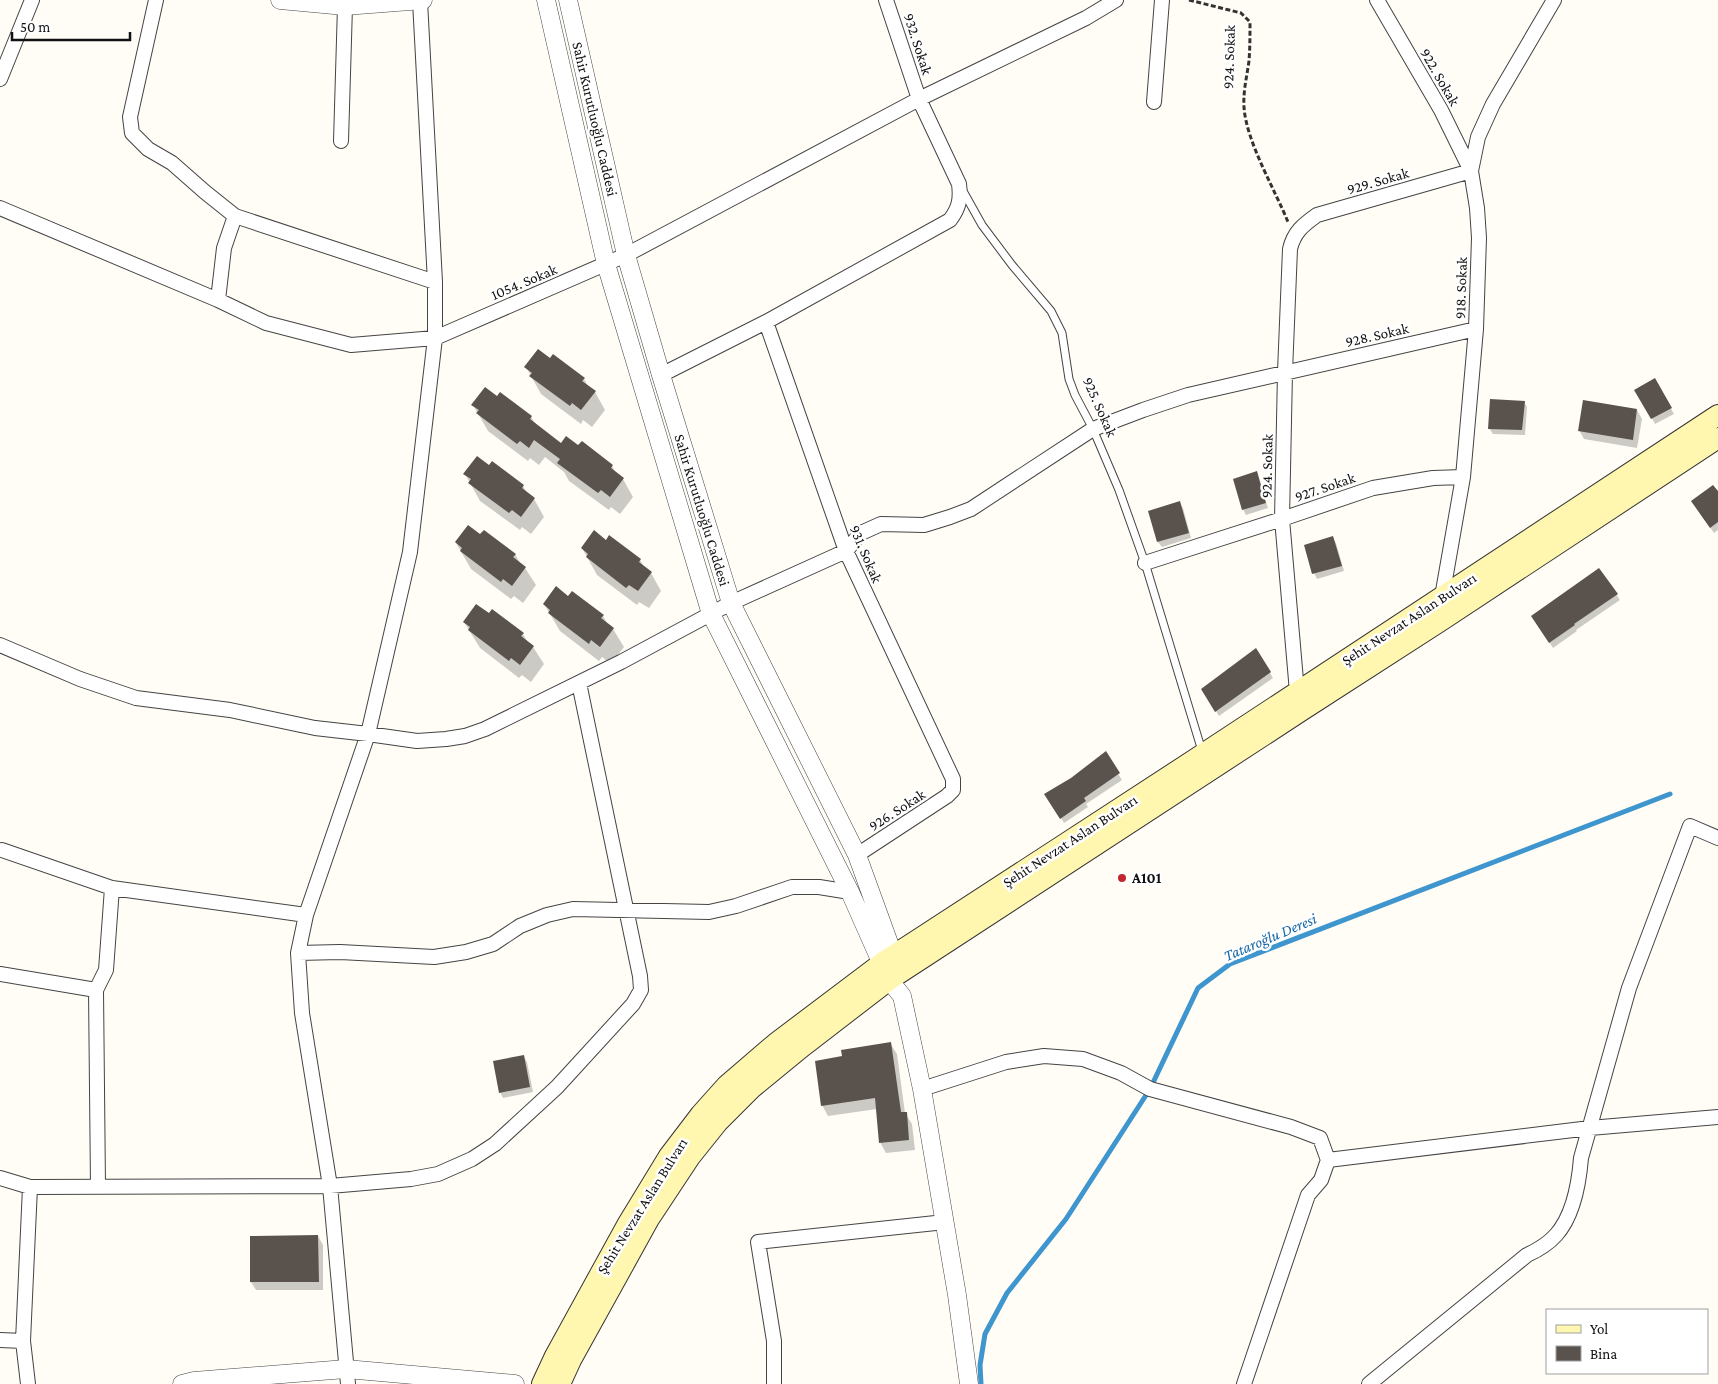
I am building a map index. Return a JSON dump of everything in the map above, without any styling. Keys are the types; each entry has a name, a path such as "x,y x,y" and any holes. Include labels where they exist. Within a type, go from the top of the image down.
{"main road":[{"name":"Şehit Nevzat Aslan Bulvarı","path":"560,1384 599,1308 649,1219 690,1157 718,1122 752,1088 893,974 1203,754 1718,415"},
{"name":"Şehit Nevzat Aslan Bulvarı","path":"542,1384 555,1356 627,1225 670,1156 701,1114 727,1086 776,1043 893,974 1718,438"}],"street":[{"path":"0,79 32,0"},
{"path":"156,0 130,117 132,134 148,149 172,163 236,216 435,282"},
{"path":"280,0 345,6 421,0 435,282 435,338 410,552 368,734 306,914 298,952 302,1013 330,1186 347,1377"},
{"name":"Sahir Kurutluoğlu Caddesi","path":"546,0 606,264 711,614 893,974"},
{"name":"Sahir Kurutluoğlu Caddesi","path":"568,0 626,255 731,603 857,855 893,974"},
{"name":"932. Sokak","path":"886,0 919,99"},
{"name":"1054. Sokak","path":"0,208 218,300 266,323 351,345 435,338 626,255 919,99 1086,18 1116,0"},
{"path":"1154,102 1162,0"},
{"name":"922. Sokak","path":"1377,0 1442,110 1471,172"},
{"name":"918. Sokak","path":"1442,597 1463,477 1476,329 1479,238 1477,208 1471,172 1478,137 1493,104 1554,0"},
{"path":"341,141 345,6"},
{"name":"925. Sokak","path":"919,99 959,184"},
{"name":"929. Sokak","path":"1295,235 1317,214 1471,172"},
{"path":"661,376 766,322 950,220 959,206 959,184"},
{"path":"218,300 224,248 236,216"},
{"name":"924. Sokak","path":"1295,235 1290,249 1282,519 1297,692"},
{"name":"931. Sokak","path":"766,322 846,552 952,774 953,790"},
{"name":"928. Sokak","path":"846,552 861,533 881,524 924,525 971,509 1093,429 1143,410 1188,395 1476,329"},
{"name":"927. Sokak","path":"1145,563 1373,488 1433,478 1463,477"},
{"path":"0,645 80,679 136,698 230,710 316,728 396,739 417,741 446,739 466,736 485,729 621,662 731,603 846,552"},
{"path":"0,1178 30,1187 330,1186 411,1179 438,1174 472,1159 495,1144 558,1087 633,1004 641,990 640,976 579,683"},
{"name":"926. Sokak","path":"857,855 947,796 953,790"},
{"path":"1369,1384 1528,1255 1546,1244 1557,1234 1566,1219 1580,1176 1581,1158 1629,988 1690,826 1718,838"},
{"path":"1,853 112,888 306,914"},
{"path":"298,952 340,952 434,957 466,952 493,944 520,926 547,915 573,909 708,912 736,906 792,887 819,887 850,892"},
{"path":"98,1187 96,990 106,970 112,888"},
{"path":"0,974 96,990"},
{"path":"893,974 922,1089 957,1295 968,1384"},
{"path":"922,1089 1006,1062 1044,1056 1083,1059 1121,1073 1150,1088 1291,1127 1320,1138 1328,1160 1321,1180 1308,1195 1245,1384"},
{"path":"1328,1160 1590,1128 1718,1117"},
{"path":"28,1384 23,1340 30,1187"},
{"path":"774,1384 774,1341 758,1242 945,1222"},
{"path":"0,1340 23,1340"},
{"path":"190,1383 347,1377 515,1384"}],"lane":[{"name":"925. Sokak","path":"959,184 982,225 1012,265 1051,311 1062,333 1069,379 1119,490 1145,563 1203,754"}],"path":[{"name":"924. Sokak","path":"1189,0 1241,13 1250,22 1249,61 1244,106 1246,121 1253,142 1295,235"}],"building":[{"path":"538,349 550,358 553,354 585,378 582,381 596,391 581,410 572,403 570,406 529,376 532,373 524,367"},
{"path":"1655,378 1672,408 1651,419 1634,390"},
{"path":"485,387 497,396 500,392 532,416 530,419 561,443 566,436 578,445 582,441 613,465 611,468 624,478 610,497 601,490 598,493 557,463 560,459 534,440 529,448 520,441 517,444 476,413 479,410 471,405"},
{"path":"1490,399 1525,401 1522,430 1488,429"},
{"path":"1583,400 1637,409 1633,440 1578,431"},
{"path":"477,456 489,465 492,461 524,485 522,488 535,498 521,517 512,510 509,513 468,483 471,479 463,474"},
{"path":"1257,471 1266,503 1242,510 1233,479"},
{"path":"1713,485 1718,491 1718,522 1710,528 1691,501"},
{"path":"1180,501 1189,533 1157,542 1148,511"},
{"path":"468,525 480,534 484,530 516,554 513,557 526,567 512,586 503,579 501,582 460,551 462,548 455,542"},
{"path":"594,530 606,540 609,535 641,559 639,562 652,572 638,591 629,585 626,588 586,557 588,554 581,548"},
{"path":"1333,536 1342,566 1312,574 1304,545"},
{"path":"1599,568 1618,594 1549,643 1531,616"},
{"path":"556,586 568,596 572,591 604,615 601,618 614,628 600,647 591,640 589,644 548,613 550,610 543,604"},
{"path":"476,604 489,613 492,609 524,633 521,636 534,646 520,665 511,658 509,661 468,630 470,627 463,622"},
{"path":"1256,648 1271,672 1215,712 1201,689"},
{"path":"1106,751 1120,773 1084,798 1086,801 1060,819 1044,794 1071,778"},
{"path":"891,1042 901,1112 907,1112 909,1140 879,1143 875,1098 821,1106 815,1061 842,1056 841,1050"},
{"path":"524,1055 530,1087 499,1093 493,1061"},
{"path":"318,1235 319,1282 250,1282 250,1236"}],"waterway":[{"name":"Tataroğlu Deresi","path":"981,1384 980,1365 985,1334 1007,1293 1066,1219 1150,1089 1198,988 1230,964 1670,794"}],"place":[{"name":"A101","path":"1122,878"}]}
